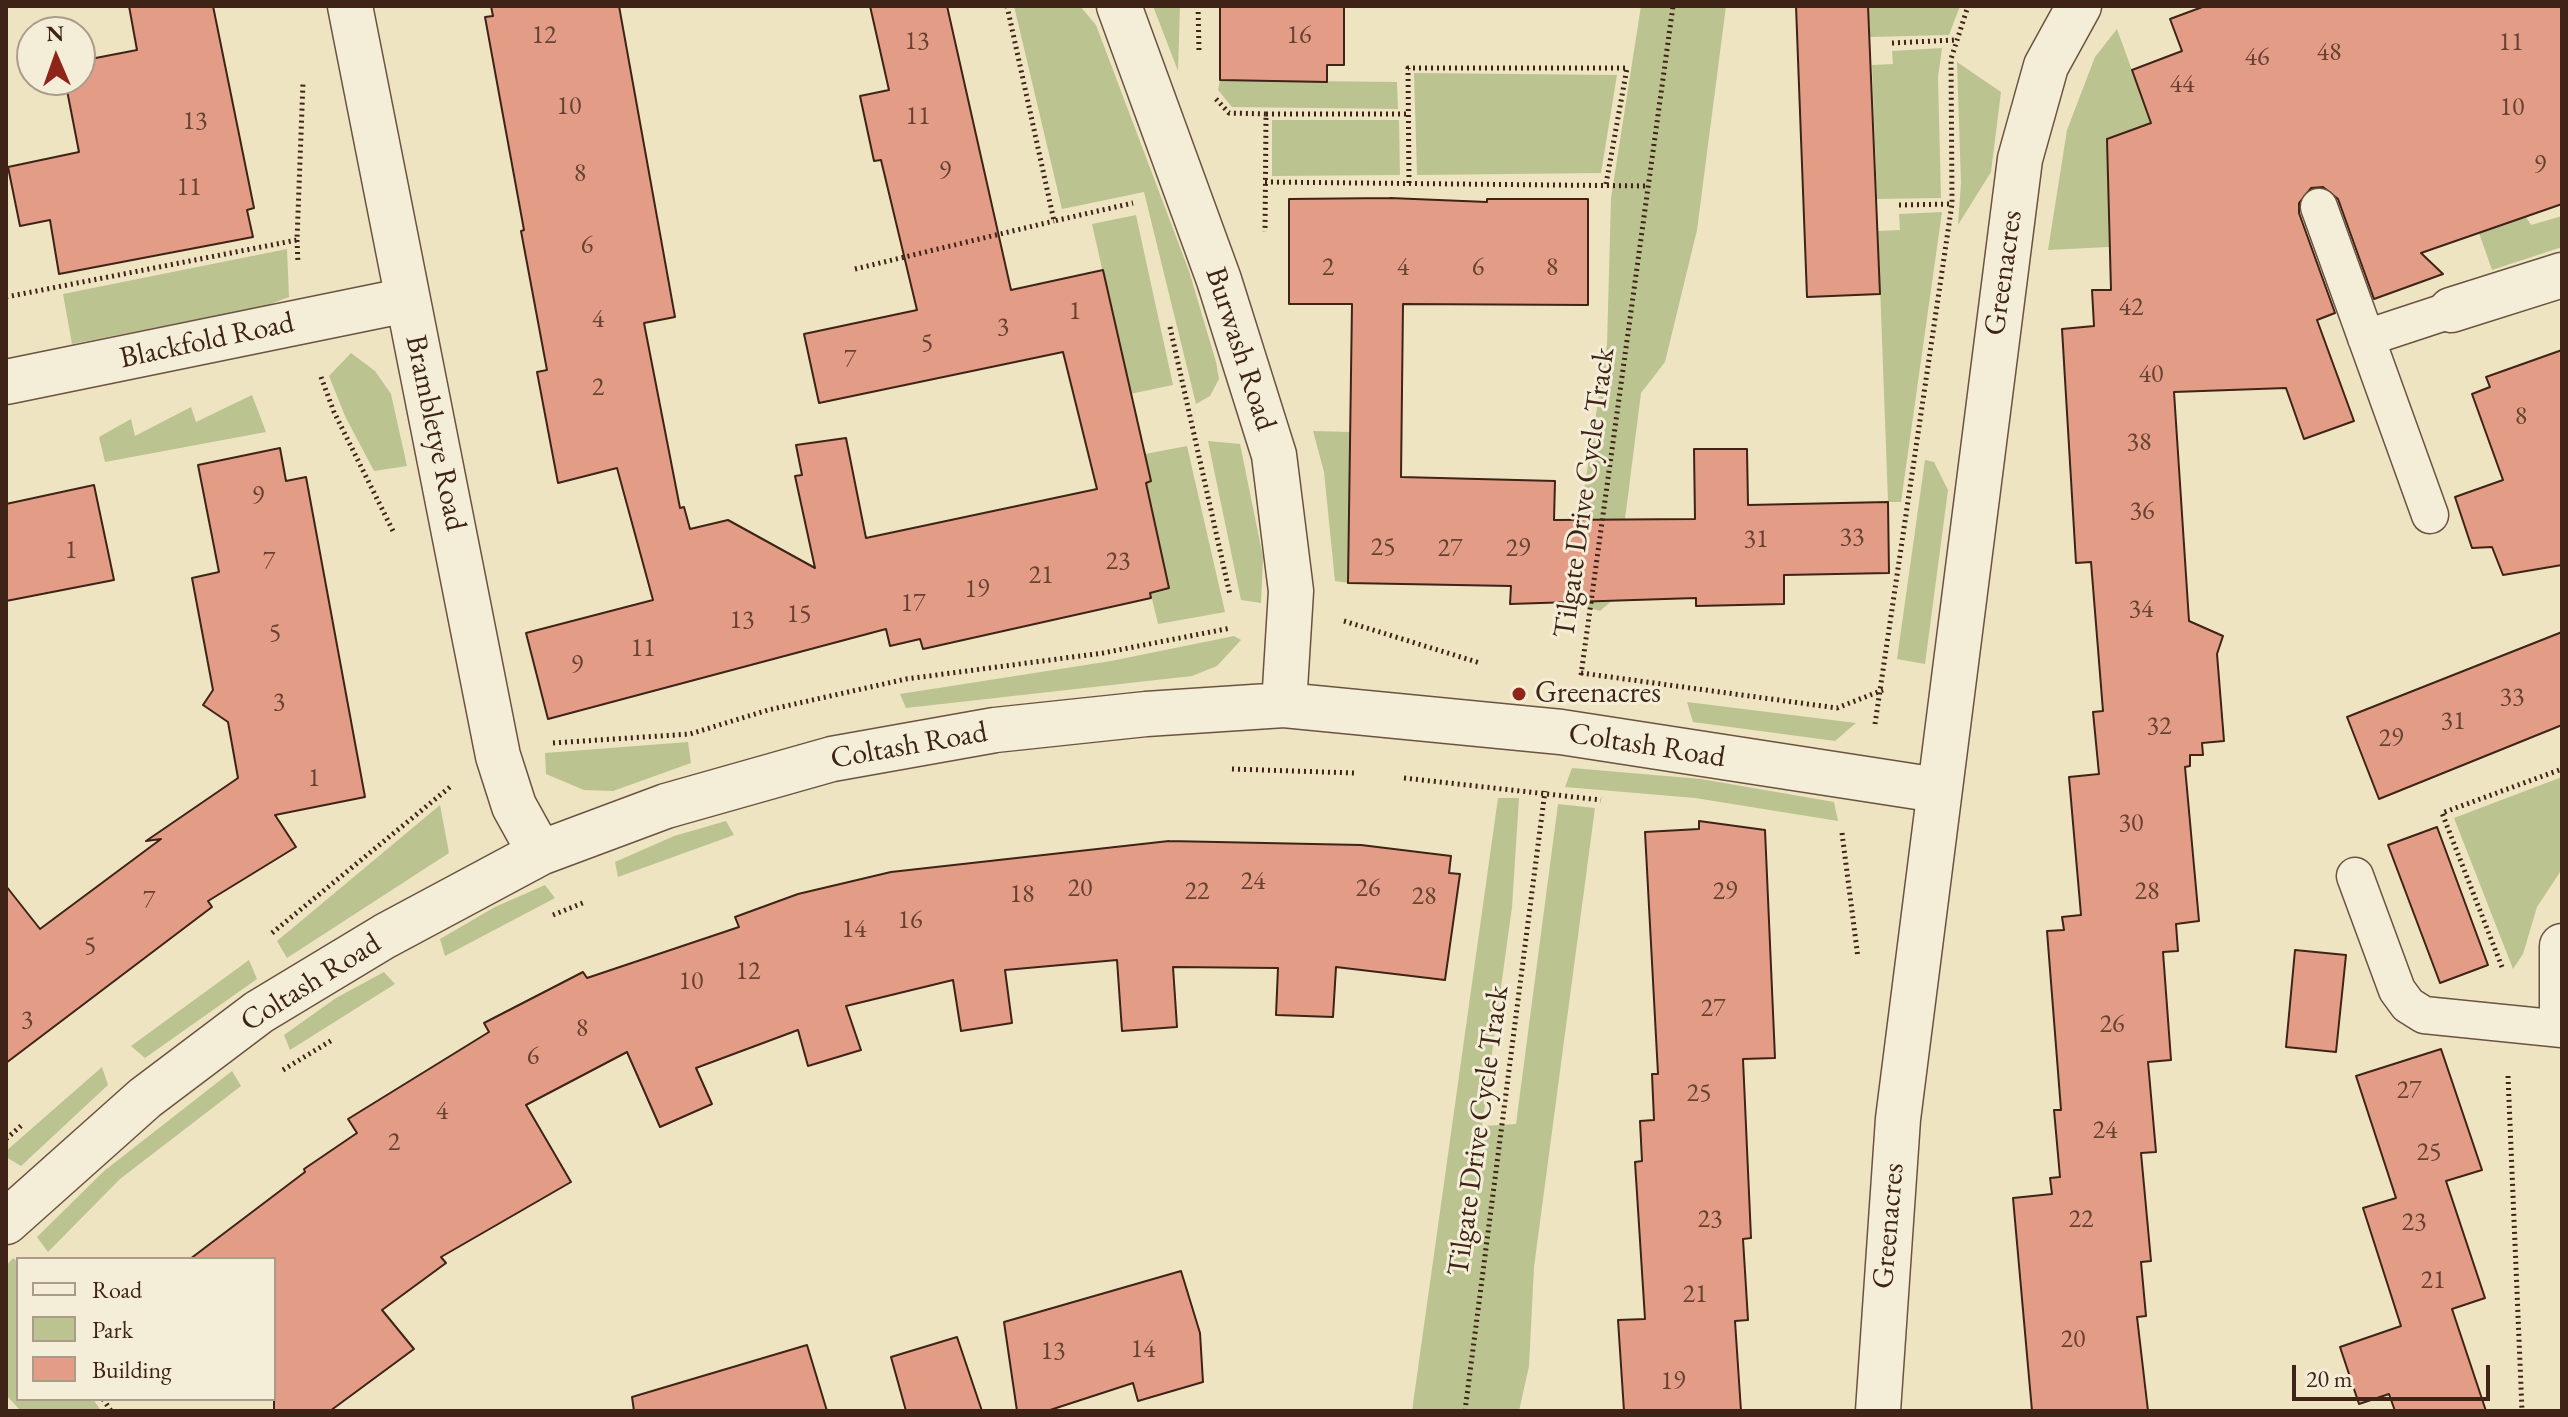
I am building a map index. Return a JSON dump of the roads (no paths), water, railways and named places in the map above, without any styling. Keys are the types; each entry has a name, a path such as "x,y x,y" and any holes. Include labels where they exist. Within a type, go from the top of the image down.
{"street":[{"name":"Brambletye Road","path":"350,6 498,756 514,806 540,853"},
{"name":"Burwash Road","path":"1119,6 1219,280 1274,455 1291,591 1284,705"},
{"name":"Greenacres","path":"1878,1411 1898,1119 1937,790 2020,159 2046,66 2079,6"},
{"path":"2451,310 2562,275"},
{"name":"Blackfold Road","path":"6,382 407,300"},
{"name":"Coltash Road","path":"6,1222 145,1098 259,1012 385,936 540,853 666,806 832,759 995,730 1146,714 1284,705 1561,732 1937,790"},
{"path":"2562,946 2562,1013"}],"lane":[{"path":"2319,207 2430,515"},
{"path":"2366,338 2451,310"},
{"path":"2355,876 2397,990 2408,1005 2424,1015 2562,1029"}],"place":[{"name":"Greenacres","path":"1519,694"}]}
